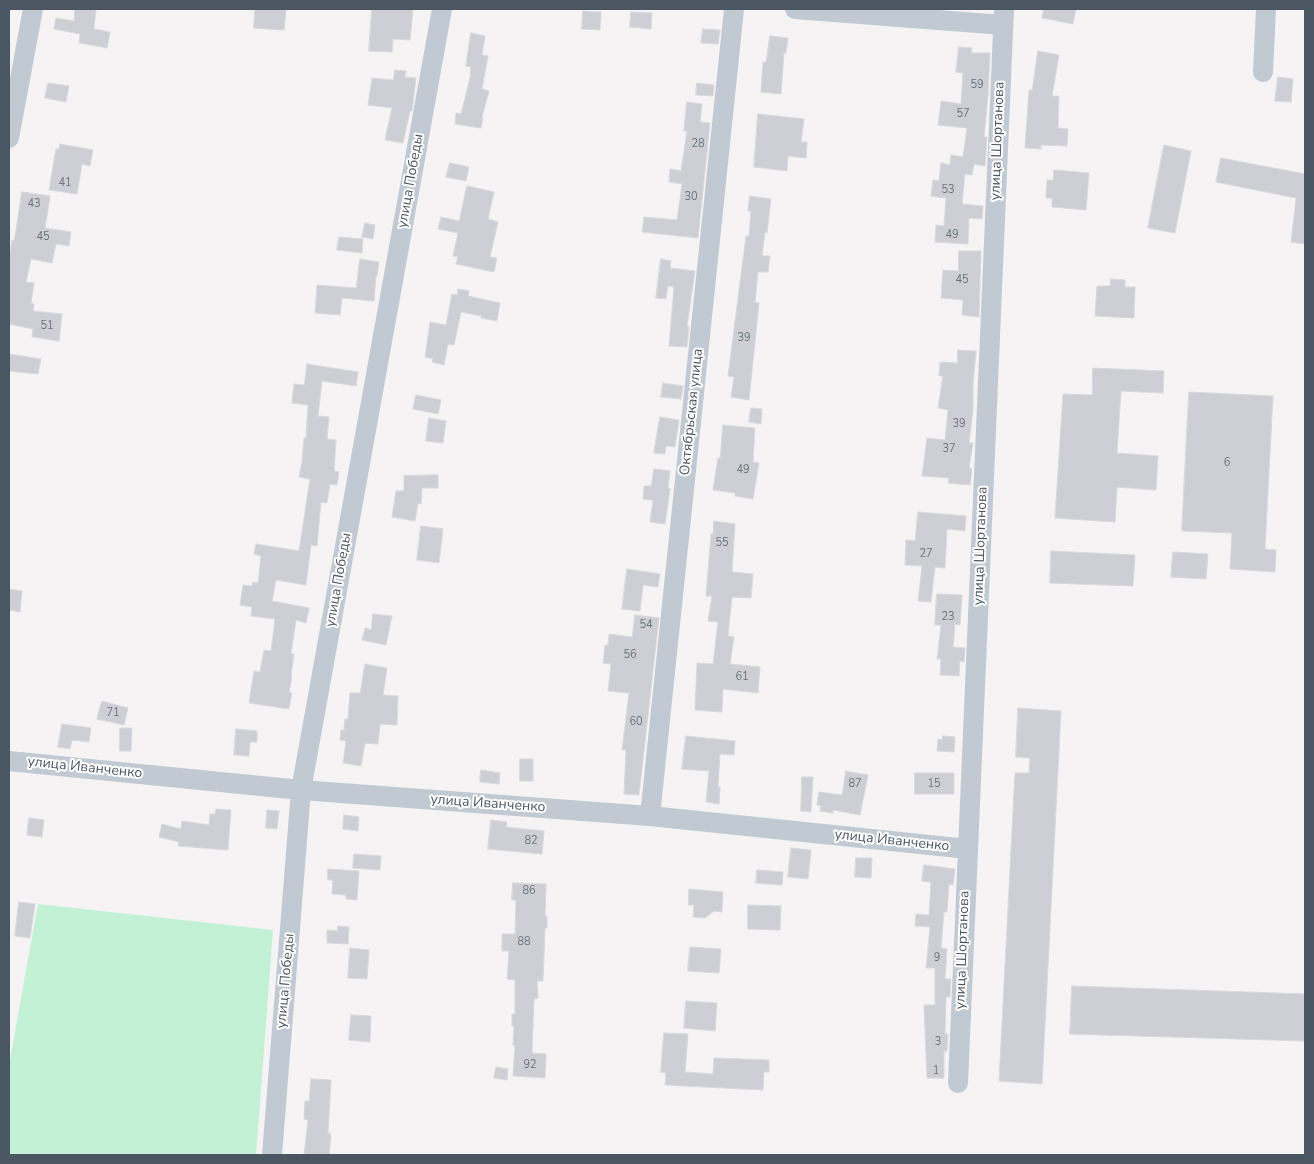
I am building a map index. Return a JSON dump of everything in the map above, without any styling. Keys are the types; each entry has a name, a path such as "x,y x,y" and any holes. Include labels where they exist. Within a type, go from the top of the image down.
{"street":[{"path":"9,138 33,9"},
{"name":"улица Победы","path":"272,1155 301,790 442,9"},
{"name":"Октябрьская улица","path":"650,816 734,9"},
{"path":"795,9 1003,17"},
{"path":"1263,72 1266,9"},
{"name":"улица Шортанова","path":"958,1083 1003,17"},
{"name":"улица Иванченко","path":"9,761 301,790 650,816 968,849"}],"green space":[{"path":"38,904 273,930 256,1155 9,1155 9,1065"}],"building":[{"path":"75,9 96,9 94,29 110,32 107,48 79,43 80,34 54,29 56,18 74,21"},
{"path":"255,9 286,9 284,30 254,28"},
{"path":"372,9 413,9 410,40 393,39 392,52 369,51"},
{"path":"1044,9 1076,9 1073,24 1042,18"},
{"path":"583,11 601,12 600,30 582,29"},
{"path":"631,12 652,13 651,29 630,27"},
{"path":"703,29 720,30 718,44 701,43"},
{"path":"471,33 485,36 482,55 488,56 482,89 489,91 481,128 455,124 456,113 461,114 470,78 471,67 466,66"},
{"path":"770,36 788,38 786,53 784,53 781,94 761,92 763,62 766,62"},
{"path":"959,47 972,48 971,53 990,53 984,137 987,137 985,166 974,164 972,175 965,174 962,204 983,206 982,219 969,218 968,244 935,242 936,225 944,226 946,198 931,196 933,180 939,181 941,163 950,165 951,155 963,157 967,128 938,125 941,101 961,104 963,73 956,72"},
{"path":"1038,51 1059,55 1052,96 1059,96 1058,128 1068,129 1067,146 1041,145 1041,149 1025,148 1029,90 1032,90"},
{"path":"395,70 406,71 405,77 416,78 412,111 410,111 403,143 385,140 392,108 368,105 372,78 393,80"},
{"path":"1278,77 1293,79 1291,102 1275,101"},
{"path":"48,83 69,86 66,102 45,98"},
{"path":"697,83 714,85 713,96 696,95"},
{"path":"687,102 702,104 700,122 710,123 698,238 642,232 644,217 677,220 682,184 669,182 670,169 681,171 687,131 684,131"},
{"path":"758,114 804,119 801,142 807,142 806,158 788,156 787,171 754,167"},
{"path":"60,144 93,150 90,166 82,164 77,194 49,190 56,149 59,149"},
{"path":"1164,145 1191,151 1175,233 1148,228"},
{"path":"1221,158 1305,174 1305,244 1291,242 1296,198 1216,182"},
{"path":"450,163 469,167 466,181 446,177"},
{"path":"1054,170 1089,173 1086,210 1052,207 1052,198 1046,198 1047,180 1053,180"},
{"path":"467,186 494,192 488,219 498,222 490,257 497,258 494,272 456,264 458,257 453,256 458,233 438,229 441,217 459,221"},
{"path":"22,192 50,196 45,228 71,232 69,246 56,244 52,263 31,259 26,282 34,283 31,303 34,304 33,311 62,314 59,341 32,337 33,329 9,324 9,259 12,240 14,241 16,231"},
{"path":"750,196 771,199 762,256 770,256 768,272 758,272 755,302 759,303 749,400 731,397 734,377 728,376 746,236 749,236 751,211 748,211"},
{"path":"365,223 375,225 373,239 362,237"},
{"path":"339,237 363,239 362,253 337,250"},
{"path":"959,251 981,251 979,317 962,315 963,300 941,298 943,270 958,271"},
{"path":"360,259 379,262 374,301 342,298 340,315 315,313 317,285 356,288"},
{"path":"661,259 671,261 670,268 695,271 687,326 689,327 687,347 669,346 674,287 668,286 666,299 656,298"},
{"path":"1111,279 1125,280 1125,287 1135,287 1134,318 1095,316 1097,286 1110,286"},
{"path":"458,289 469,291 468,296 500,303 497,321 461,312 454,345 448,344 444,365 432,362 433,359 425,357 430,322 446,325 452,294 457,295"},
{"path":"958,350 976,351 969,443 973,443 969,468 972,469 970,485 948,483 949,478 922,476 927,438 945,440 948,410 938,408 943,376 939,376 940,362 957,363"},
{"path":"9,354 41,359 38,374 9,371"},
{"path":"307,364 358,372 356,386 322,381 318,416 329,417 327,439 336,440 334,471 339,472 337,485 330,484 327,503 321,502 317,546 311,545 306,585 276,580 272,601 309,608 306,623 296,620 291,654 294,654 289,692 292,693 289,709 249,703 254,671 260,672 264,650 271,651 275,619 251,616 252,607 240,605 243,585 252,586 253,582 258,583 261,556 254,554 256,544 299,551 310,479 299,477 304,438 306,438 308,405 292,403 294,384 304,385"},
{"path":"1093,368 1164,371 1163,393 1121,391 1117,453 1158,456 1156,490 1117,487 1115,522 1055,518 1063,394 1092,395"},
{"path":"663,383 683,386 681,399 661,397"},
{"path":"1189,392 1273,396 1265,549 1276,550 1275,572 1230,569 1232,533 1182,531"},
{"path":"416,395 441,400 438,414 413,409"},
{"path":"751,408 762,409 761,424 749,422"},
{"path":"660,417 679,420 675,447 666,446 665,454 654,453"},
{"path":"429,418 446,421 443,443 426,441"},
{"path":"723,425 755,428 753,462 759,463 753,499 735,496 735,493 713,490 718,458 720,458"},
{"path":"654,469 670,471 668,488 670,489 665,524 650,522 653,500 643,499 644,486 651,486"},
{"path":"438,475 438,488 422,488 421,504 418,503 415,521 392,517 396,491 404,491 404,476"},
{"path":"918,512 966,516 965,531 947,529 945,568 935,567 931,602 918,601 922,566 905,565 906,540 915,541"},
{"path":"714,521 735,524 732,572 753,574 751,598 732,597 728,636 734,637 730,664 760,667 758,693 723,689 722,712 695,710 697,663 713,664 718,622 708,621 712,596 706,596 711,534 713,534"},
{"path":"421,526 443,529 439,563 417,560"},
{"path":"1051,551 1135,555 1133,586 1050,583"},
{"path":"1173,552 1208,554 1206,579 1171,577"},
{"path":"627,569 660,574 658,587 643,585 640,611 622,609"},
{"path":"9,589 22,591 20,612 9,610"},
{"path":"937,594 962,595 960,625 955,624 953,647 965,648 964,662 960,661 959,676 940,675 941,659 937,659 941,625 935,625"},
{"path":"373,614 392,616 386,645 362,640 365,628 371,630"},
{"path":"635,615 659,618 639,795 624,794 626,750 622,750 629,693 608,691 611,664 603,663 605,645 608,645 609,634 632,637"},
{"path":"365,664 387,668 383,695 398,696 397,725 380,724 378,744 365,743 361,766 343,763 346,741 340,740 341,730 344,730 345,719 348,719 350,693 360,693"},
{"path":"102,701 128,708 124,725 97,719"},
{"path":"1018,708 1061,711 1042,1084 999,1081 1015,773 1029,773 1030,758 1016,757"},
{"path":"62,724 91,728 89,742 72,740 70,749 58,747"},
{"path":"120,728 132,728 131,751 120,751"},
{"path":"236,729 257,731 257,742 250,742 249,756 234,755"},
{"path":"686,736 735,741 734,755 720,754 719,804 706,802 709,771 682,769"},
{"path":"943,736 955,737 954,752 937,751 938,739 942,740"},
{"path":"520,759 533,759 533,781 520,781"},
{"path":"481,770 500,773 499,784 480,782"},
{"path":"846,771 868,775 860,815 833,810 833,813 820,811 821,806 817,805 819,792 842,795"},
{"path":"915,773 954,773 954,794 915,794"},
{"path":"802,777 813,777 811,812 801,811"},
{"path":"216,809 231,810 228,850 178,846 179,842 159,837 162,824 181,829 182,821 209,825 210,814 215,814"},
{"path":"267,810 279,811 277,829 266,828"},
{"path":"344,815 359,817 358,831 343,829"},
{"path":"29,818 44,820 42,837 27,835"},
{"path":"491,820 507,822 506,827 544,831 542,854 488,849"},
{"path":"791,848 811,850 808,879 788,877"},
{"path":"354,854 381,856 380,870 353,868"},
{"path":"856,858 872,858 871,878 855,877"},
{"path":"924,865 955,869 953,885 949,884 947,912 944,912 941,948 947,949 945,979 951,979 950,997 946,997 945,1034 948,1034 947,1051 944,1051 944,1078 927,1078 924,1005 935,1005 935,968 926,968 930,927 915,926 916,914 929,915 931,882 922,881"},
{"path":"328,869 359,871 357,900 346,899 346,895 332,894 333,880 328,880"},
{"path":"757,870 783,872 782,885 756,883"},
{"path":"513,883 546,884 545,916 547,916 547,928 545,928 543,981 537,981 538,998 534,999 532,1053 546,1054 545,1078 513,1076 515,1046 513,1045 514,1026 512,1026 512,1014 515,1014 515,980 507,979 509,951 502,951 502,934 515,934 516,900 512,900"},
{"path":"689,889 723,892 722,912 714,911 705,918 693,917 694,905 689,905"},
{"path":"19,902 35,904 30,938 15,936"},
{"path":"748,905 781,906 780,930 748,929"},
{"path":"338,926 349,927 348,944 327,943 327,930 337,931"},
{"path":"690,947 721,949 719,973 688,971"},
{"path":"350,948 369,950 367,979 348,978"},
{"path":"1072,986 1305,994 1305,1041 1070,1034"},
{"path":"686,1001 717,1003 715,1031 684,1028"},
{"path":"351,1015 371,1016 370,1042 349,1040"},
{"path":"664,1033 688,1034 685,1072 713,1074 714,1058 769,1060 769,1072 764,1072 763,1090 665,1085 666,1073 661,1072"},
{"path":"496,1067 508,1069 507,1080 494,1078"},
{"path":"311,1079 331,1080 328,1133 330,1133 331,1137 329,1155 304,1155 308,1120 304,1119 305,1101 309,1101"}]}
